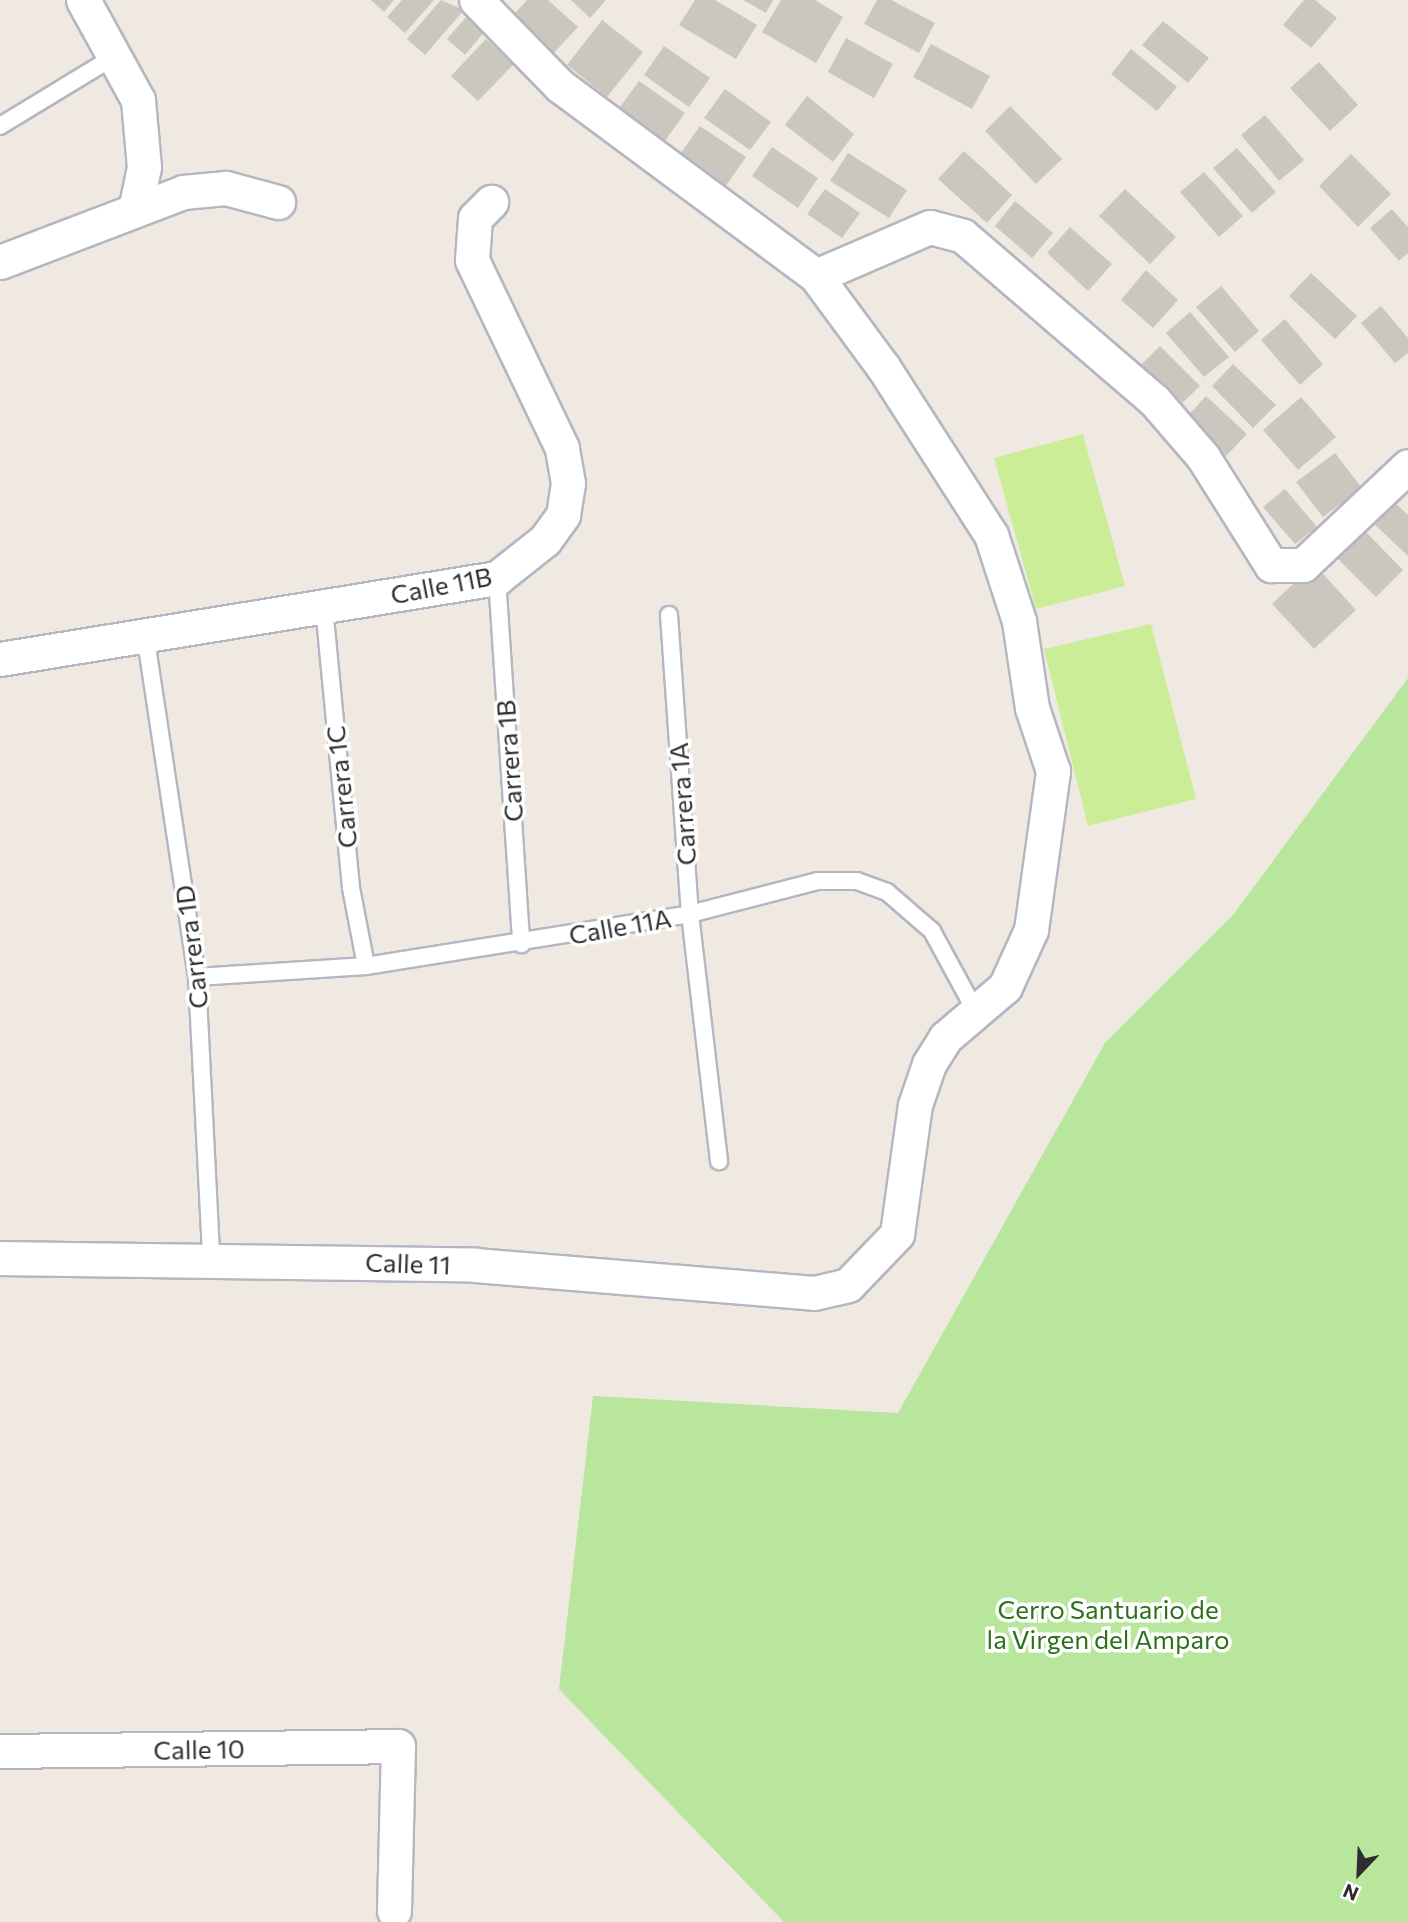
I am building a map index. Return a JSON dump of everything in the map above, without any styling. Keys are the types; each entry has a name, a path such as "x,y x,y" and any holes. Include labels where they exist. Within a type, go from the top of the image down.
{"street":[{"path":"83,0 138,100 145,130 135,210"},
{"name":"Calle 11","path":"0,1258 211,1257 475,1265 814,1293 848,1285 897,1234 915,1105 929,1064 945,1038 1005,987 1031,930 1053,771 1032,708 1019,621 991,535 883,367 816,276 560,86 476,0"},
{"path":"0,262 183,192 226,188 278,202"},
{"name":"Calle 11B","path":"0,659 146,640 497,578 545,540 563,515 568,483 562,448 472,260 475,218 491,202"},
{"path":"816,276 930,227 963,236 1154,400 1203,457 1271,565 1303,565 1408,466"},
{"name":"Calle 10","path":"0,1751 398,1746 394,1911"}],"lane":[{"path":"0,126 115,56"},
{"name":"Carrera 1B","path":"497,578 521,944"},
{"name":"Carrera 1C","path":"324,607 351,888 366,967"},
{"name":"Carrera 1A","path":"669,615 690,914 719,1161"},
{"name":"Carrera 1D","path":"146,640 197,976 211,1257"},
{"name":"Calle 11A","path":"197,976 366,967 521,944 690,914 805,884 857,880 887,891 932,931 976,1012"}],"green space":[{"path":"1083,434 1125,586 1036,609 994,458"},
{"path":"1151,624 1196,799 1088,826 1044,649"},
{"name":"Cerro Santuario de la Virgen del Amparo","path":"1408,678 1408,1922 784,1922 559,1689 593,1396 898,1413 1105,1043 1233,915"}],"building":[{"path":"371,0 394,0 384,12"},
{"path":"402,0 434,0 405,33 387,17"},
{"path":"441,0 464,10 425,55 407,39"},
{"path":"527,0 548,0 578,27 549,58 508,21"},
{"path":"571,0 606,0 590,18"},
{"path":"695,0 715,0 757,25 736,59 679,25"},
{"path":"743,0 773,0 766,13"},
{"path":"781,0 815,0 843,17 816,63 762,32"},
{"path":"877,0 891,0 935,23 919,53 864,24"},
{"path":"1304,0 1315,0 1337,18 1311,48 1283,25"},
{"path":"468,15 486,30 465,55 447,39"},
{"path":"602,20 643,52 607,97 567,65"},
{"path":"1163,21 1209,58 1188,83 1142,45"},
{"path":"846,38 893,64 874,98 828,72"},
{"path":"486,39 514,64 478,101 451,76"},
{"path":"931,44 990,76 972,109 913,77"},
{"path":"664,46 710,78 689,107 644,75"},
{"path":"1131,49 1177,87 1157,111 1111,74"},
{"path":"1319,62 1358,105 1330,131 1290,88"},
{"path":"639,81 685,113 664,142 618,110"},
{"path":"725,89 771,122 750,150 704,118"},
{"path":"807,96 854,134 833,162 785,125"},
{"path":"1010,106 1062,159 1036,184 985,131"},
{"path":"1265,115 1304,160 1279,181 1241,135"},
{"path":"700,126 746,157 725,187 680,154"},
{"path":"772,147 818,178 798,208 752,176"},
{"path":"1237,148 1276,192 1252,213 1213,168"},
{"path":"964,151 1012,195 987,223 938,179"},
{"path":"848,153 907,190 889,218 830,181"},
{"path":"1351,154 1391,194 1358,227 1319,186"},
{"path":"1204,172 1243,216 1219,237 1180,192"},
{"path":"825,189 860,213 842,238 807,214"},
{"path":"1125,189 1176,237 1150,264 1099,216"},
{"path":"1015,201 1053,233 1032,258 995,226"},
{"path":"1392,209 1408,227 1408,253 1399,261 1370,228"},
{"path":"1070,227 1112,264 1088,291 1047,253"},
{"path":"1146,270 1178,300 1153,328 1121,300"},
{"path":"1311,273 1357,316 1335,339 1289,296"},
{"path":"1221,286 1259,331 1235,352 1196,307"},
{"path":"1381,306 1408,338 1408,353 1395,363 1361,323"},
{"path":"1190,312 1229,357 1204,377 1166,333"},
{"path":"1285,319 1323,364 1300,385 1261,340"},
{"path":"1160,346 1200,386 1179,406 1140,366"},
{"path":"1233,364 1276,405 1253,428 1212,386"},
{"path":"1206,396 1247,434 1226,456 1186,418"},
{"path":"1301,397 1336,437 1298,470 1263,430"},
{"path":"1335,453 1362,488 1323,517 1296,482"},
{"path":"1285,489 1317,527 1295,544 1263,507"},
{"path":"1393,501 1408,515 1408,556 1373,523"},
{"path":"1363,529 1403,570 1376,597 1335,556"},
{"path":"1314,564 1356,610 1314,649 1272,604"}]}
